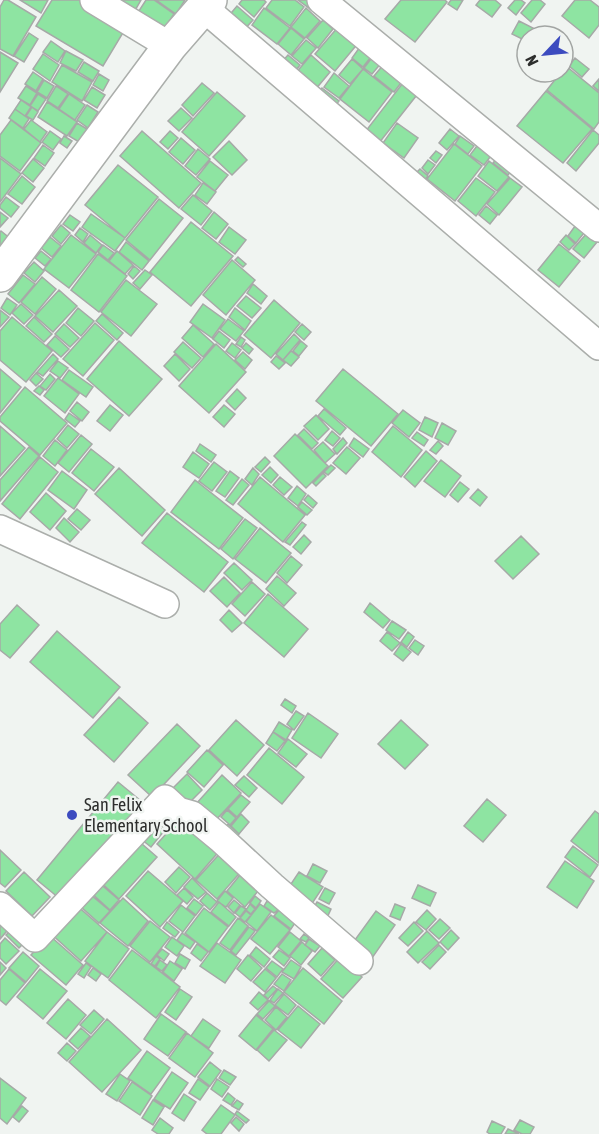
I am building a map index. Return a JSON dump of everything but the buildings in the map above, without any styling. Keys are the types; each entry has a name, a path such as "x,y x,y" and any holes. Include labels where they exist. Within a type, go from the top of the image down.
{"street":[{"path":"94,0 170,46"},
{"path":"321,0 599,228"},
{"path":"0,275 170,46 207,4 599,346"},
{"path":"0,529 165,604"},
{"path":"0,906 35,938 165,798 178,811 192,815 221,839 359,961"}],"place":[{"name":"San Felix Elementary School","path":"72,815"}]}
